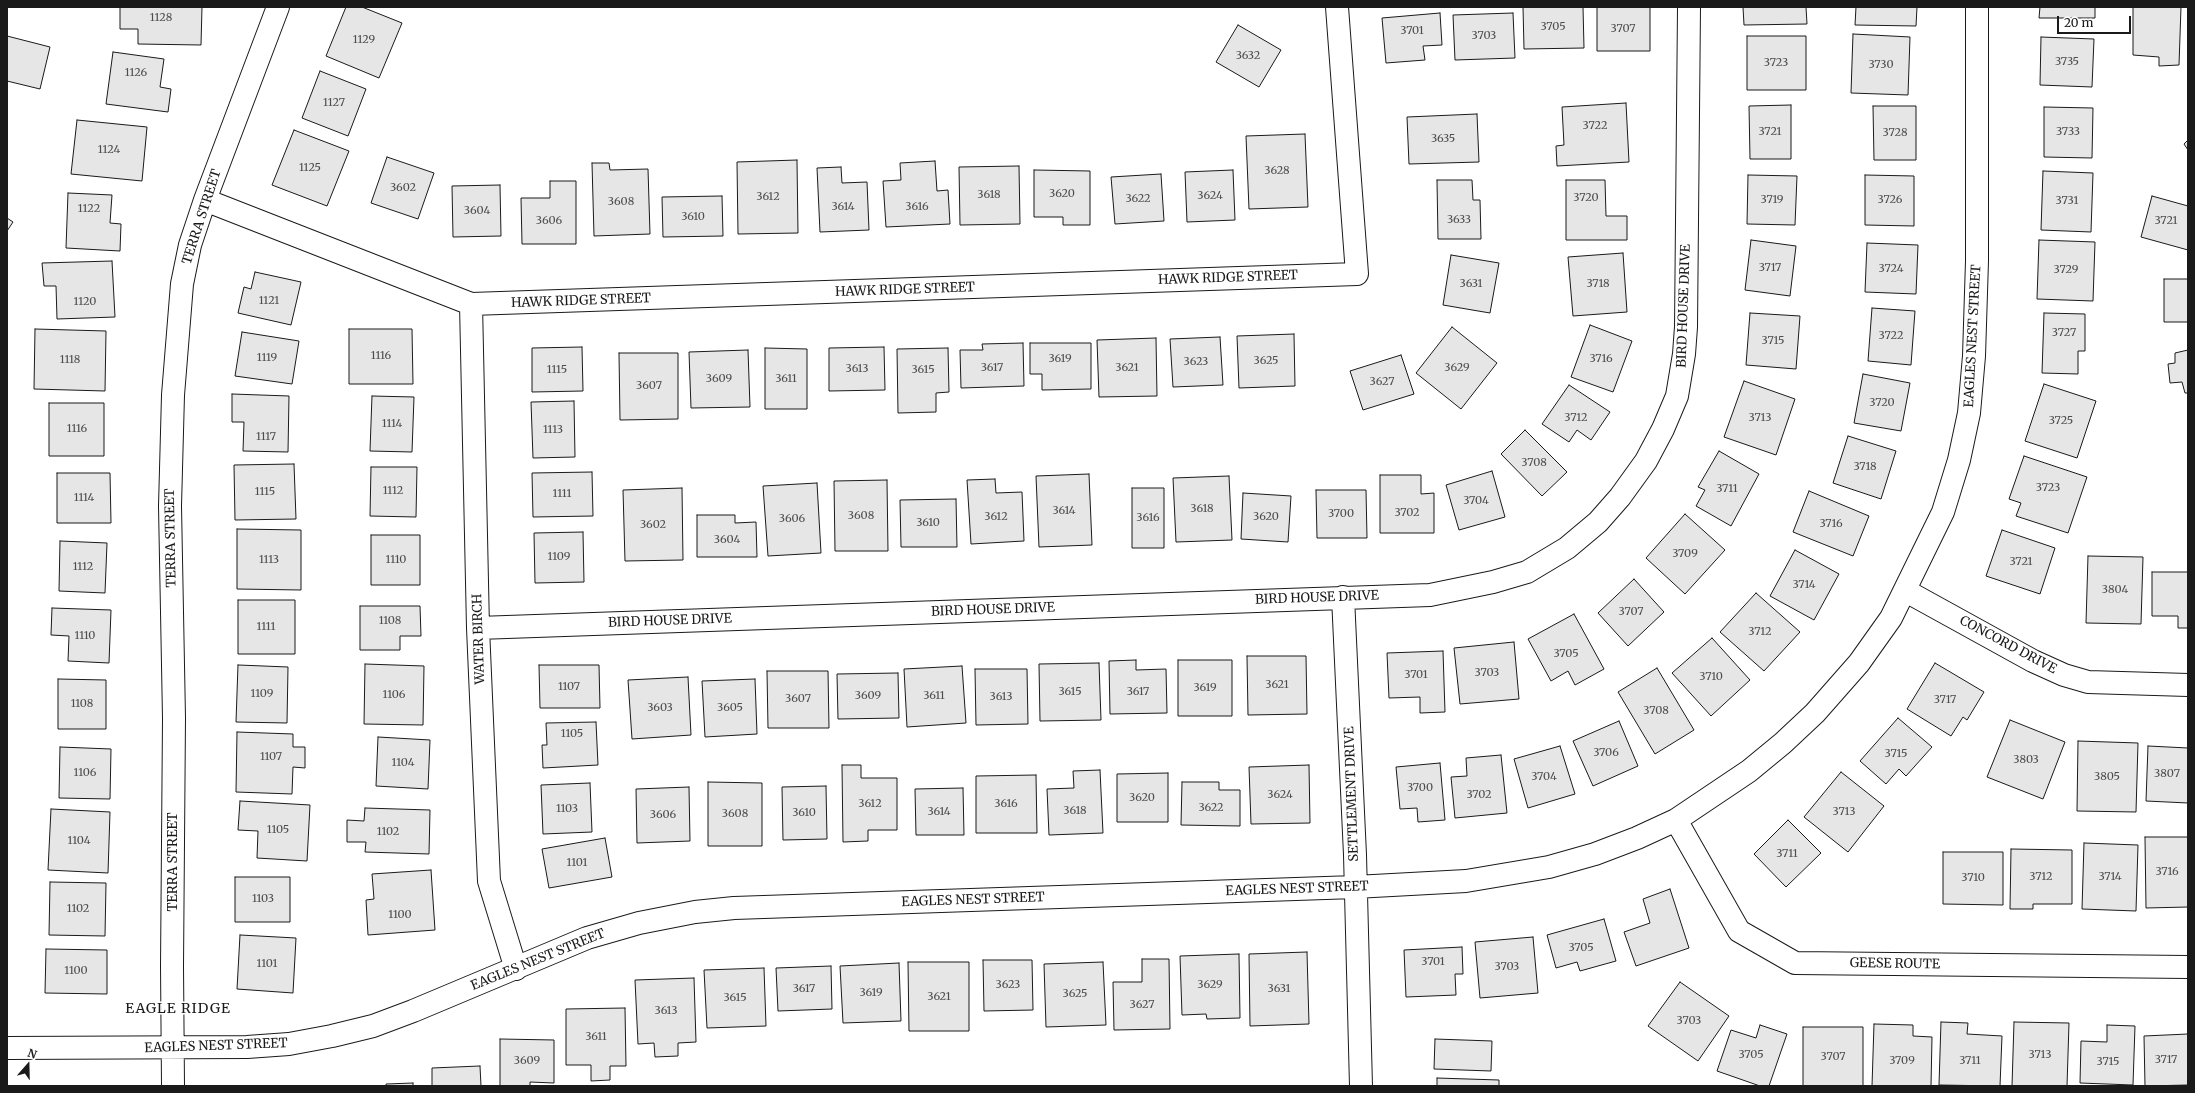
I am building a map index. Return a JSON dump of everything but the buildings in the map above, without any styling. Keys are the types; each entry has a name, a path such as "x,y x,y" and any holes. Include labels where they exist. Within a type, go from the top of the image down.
{"street":[{"name":"TERRA STREET","path":"173,1086 174,718 170,506 172,395 182,284 190,245 205,200 278,7"},
{"name":"HAWK RIDGE STREET","path":"205,200 470,304 1357,274 1337,7"},
{"name":"BIRD HOUSE DRIVE","path":"478,628 1430,595 1493,582 1527,572 1567,548 1598,522 1620,497 1646,461 1663,429 1677,396 1684,354 1689,7"},
{"name":"EAGLES NEST STREET","path":"7,1048 172,1048 289,1044 332,1036 373,1026 516,969 587,938 639,923 695,912 734,908 1356,887 1466,881 1549,867 1595,854 1637,838 1676,820 1749,771 1815,714 1859,662 1891,618 1906,591 1943,512 1959,460 1969,413 1974,356 1977,261 1977,7"},
{"name":"WATER BIRCH","path":"470,304 478,628 488,881 516,969"},
{"name":"CONCORD DRIVE","path":"1906,591 2033,661 2064,675 2088,682 2188,685"},
{"name":"SETTLEMENT DRIVE","path":"1344,597 1356,887 1360,1086"},
{"name":"GEESE ROUTE","path":"1676,820 1740,932 1795,963 2188,967"}],"district":[{"name":"EAGLE RIDGE","path":"178,1009"}]}
